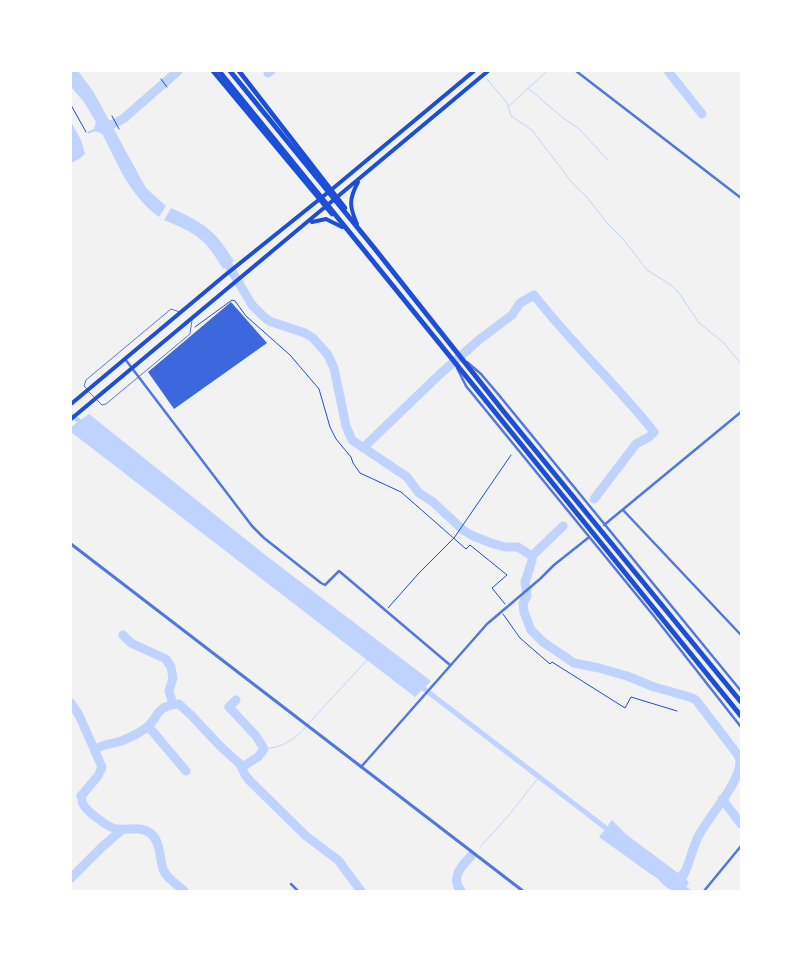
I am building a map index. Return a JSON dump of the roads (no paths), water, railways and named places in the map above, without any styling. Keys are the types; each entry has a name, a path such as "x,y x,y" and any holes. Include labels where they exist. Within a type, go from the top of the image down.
{"highway":[{"path":"219,71 741,718"},
{"path":"230,71 381,256 504,412 741,700"}],"main road":[{"path":"213,71 342,226 741,718"},
{"path":"239,71 456,350 741,700"},
{"path":"71,404 474,71"},
{"path":"71,419 308,224 488,71"},
{"path":"357,224 350,201 360,179"},
{"path":"308,224 316,220 326,219 342,226"}],"street":[{"path":"576,71 741,198"},
{"path":"464,358 498,394 741,691"},
{"path":"125,359 252,526 264,538 324,585 339,571 450,665"},
{"path":"455,367 466,386 588,538 653,615 741,727"},
{"path":"604,525 741,412"},
{"path":"623,510 741,635"},
{"path":"361,767 487,624 588,538"},
{"path":"71,544 523,891"},
{"path":"704,891 741,846"},
{"path":"291,884 298,891"}],"lane":[{"path":"181,312 171,309 86,380 84,386 102,405 106,404 190,334 192,320"}],"water":[{"path":"71,71 78,71 93,91 146,188 166,206 159,217 132,189 103,135 99,132 88,134 87,132 94,129 96,122 84,102 71,87"},
{"path":"71,122 81,140 85,154 71,163"},
{"path":"171,208 208,228 221,242 234,261 223,269 211,250 199,238 185,229 164,220"},
{"path":"89,414 264,554 431,681 415,697 71,432 71,427"},
{"path":"612,820 627,835 678,873 684,866 690,869 686,879 689,883 686,887 693,891 669,889 599,837"}],"waterway":[{"path":"107,127 123,119 178,71"},
{"path":"509,106 547,71"},
{"path":"668,71 702,114"},
{"path":"487,79 507,103 511,116 532,130 573,184 586,196 647,270 671,285 679,293 699,323 723,342 741,364"},
{"path":"528,88 578,128 608,160"},
{"path":"223,256 252,305 262,315 269,321 305,333 313,338 328,355 334,368 346,426 352,440 407,477 419,493 433,502 463,530 491,543 505,547 518,547 532,556 525,582 527,596 523,603 524,612 531,630 543,642 574,663 627,676 654,687 696,700 738,755 740,763 738,773 726,795 699,835 682,878"},
{"path":"363,448 439,375 480,339 512,315 520,303 534,295 654,432 636,444 594,499"},
{"path":"71,415 83,424"},
{"path":"532,556 563,526"},
{"path":"123,635 131,643 166,659 171,667 173,678 169,691 173,704"},
{"path":"308,724 367,660"},
{"path":"419,685 611,832"},
{"path":"236,700 229,707 256,736 264,749 258,757 242,767"},
{"path":"71,703 79,715 102,767 98,776 81,796 83,804 93,815 113,828 142,829 154,836 164,872 184,891"},
{"path":"95,750 101,746 121,741 137,734 146,728 165,707 179,704 240,764 250,781 306,836 338,860 361,891"},
{"path":"148,726 186,771"},
{"path":"264,749 276,747 287,742 306,727"},
{"path":"480,847 509,815 539,777"},
{"path":"722,799 741,824"},
{"path":"71,878 123,829"},
{"path":"461,891 458,886 457,877 461,868 471,856"}]}
